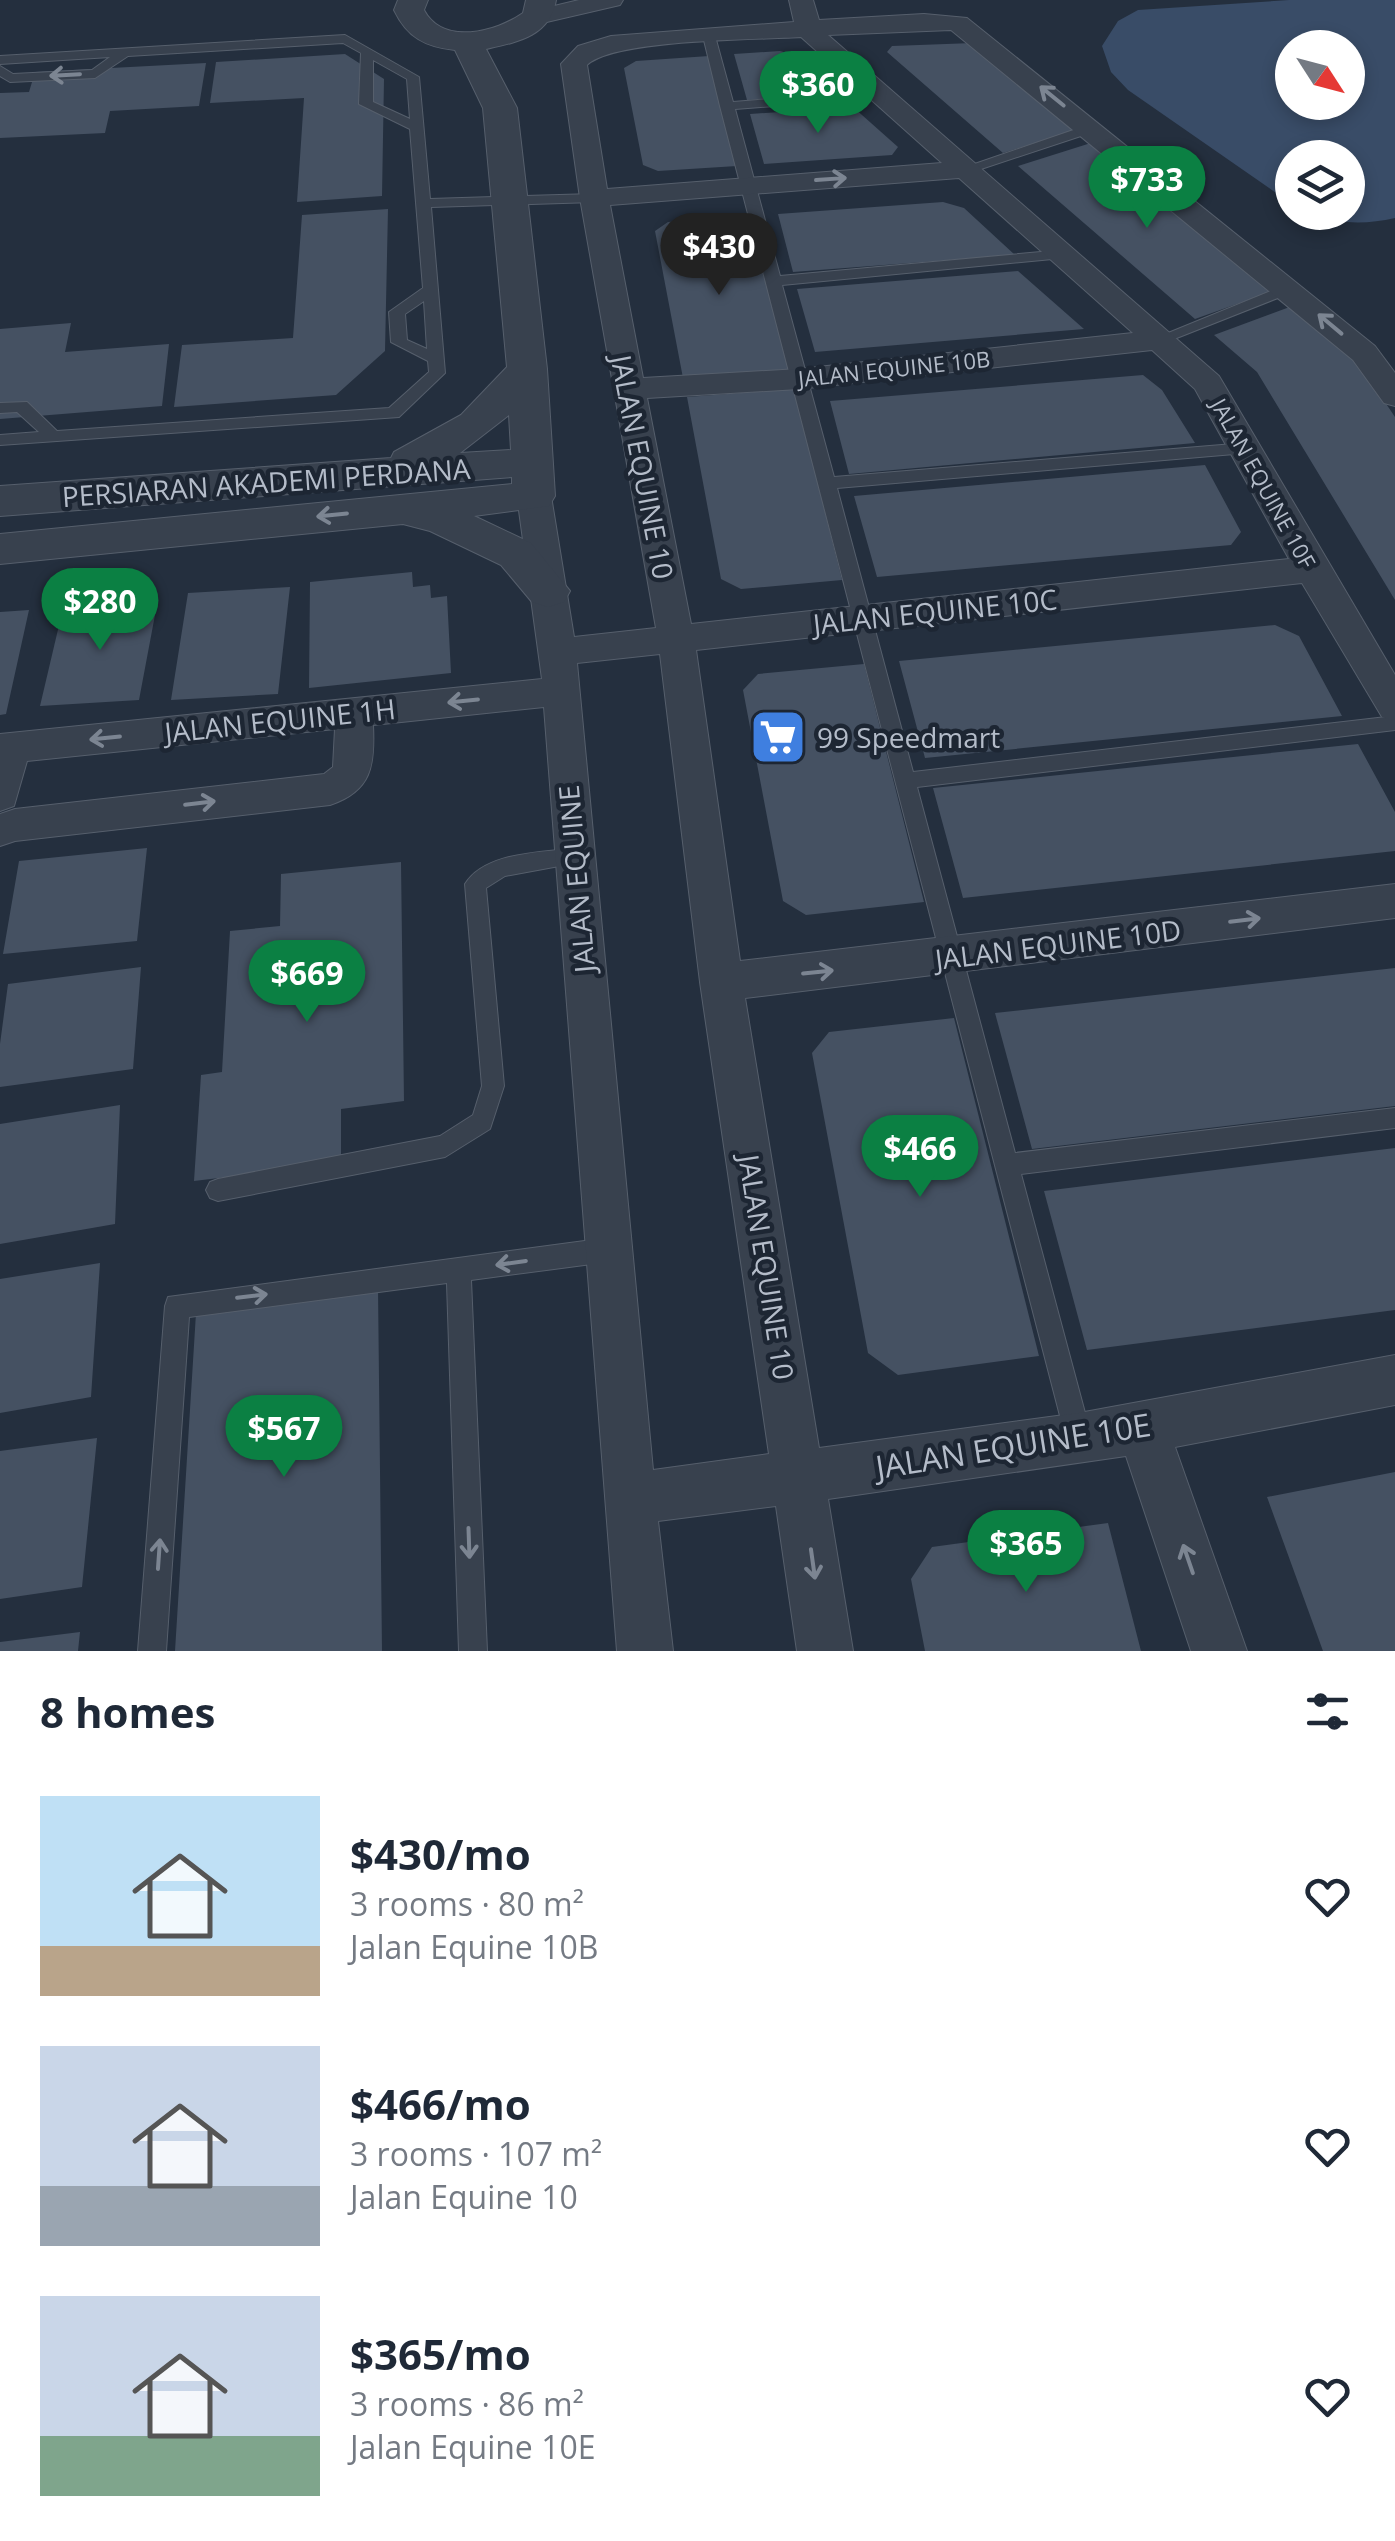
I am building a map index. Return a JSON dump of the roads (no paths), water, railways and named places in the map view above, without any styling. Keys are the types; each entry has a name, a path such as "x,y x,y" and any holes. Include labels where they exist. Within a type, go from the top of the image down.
{"street":[{"path":"414,0 409,10 416,26 437,36 466,41 494,39 532,16 610,0"},
{"name":"JALAN EQUINE","path":"500,108 532,16"},
{"name":"JALAN EQUINE 10","path":"825,1651 721,982 676,640 594,198 574,64 581,53 601,44 709,36 805,16 958,23 1364,352 1395,396"},
{"name":"JALAN EQUINE 10F","path":"805,16 882,94 1208,383 1394,707"},
{"name":"JALAN EQUINE","path":"466,41 500,108 533,479 559,671 628,1499 645,1651"},
{"path":"594,198 967,169"},
{"name":"JALAN EQUINE 10B","path":"628,389 799,379 1159,340"},
{"path":"526,369 489,416 387,491 516,554 548,592"},
{"name":"PERSIARAN AKADEMI PERDANA","path":"0,501 387,491 533,479"},
{"name":"PERSIARAN AKADEMI PERDANA","path":"0,549 387,491"},
{"name":"JALAN EQUINE 10C","path":"559,671 676,640 1312,569"},
{"name":"JALAN EQUINE 1H","path":"5,748 353,712 559,671"},
{"path":"0,830 15,825 342,785 354,768 353,712"},
{"path":"0,796 5,748"},
{"name":"JALAN EQUINE 10D","path":"721,982 1395,901"},
{"name":"JALAN EQUINE 10E","path":"628,1499 1079,1439 1395,1380"},
{"path":"1142,1426 1219,1651"}],"lane":[{"path":"709,36 1079,1439"},
{"path":"0,60 345,39 414,77 437,373 393,413 0,440"},
{"path":"0,70 10,78 94,74 125,52"},
{"path":"368,52 366,104 417,127"},
{"path":"727,106 882,94"},
{"path":"967,169 1091,128"},
{"path":"422,203 594,198"},
{"path":"774,281 1063,254"},
{"path":"1159,340 1288,289"},
{"path":"430,290 398,312 399,342 436,358"},
{"path":"0,408 22,406 54,437"},
{"path":"827,482 1246,448"},
{"path":"906,781 1394,707"},
{"path":"218,1190 445,1146 482,1122 494,1086 476,884 501,868 574,856"},
{"path":"1006,1166 1395,1118"},
{"path":"152,1651 177,1306 607,1250"},
{"path":"460,1270 472,1651"}],"water":[{"path":"1289,0 1395,0 1395,218 1365,222 1365,140 1275,140 1275,192 1128,90 1111,72 1102,46 1118,21 1138,10"}],"place":[{"name":"99 Speedmart","path":"778,737"}]}
